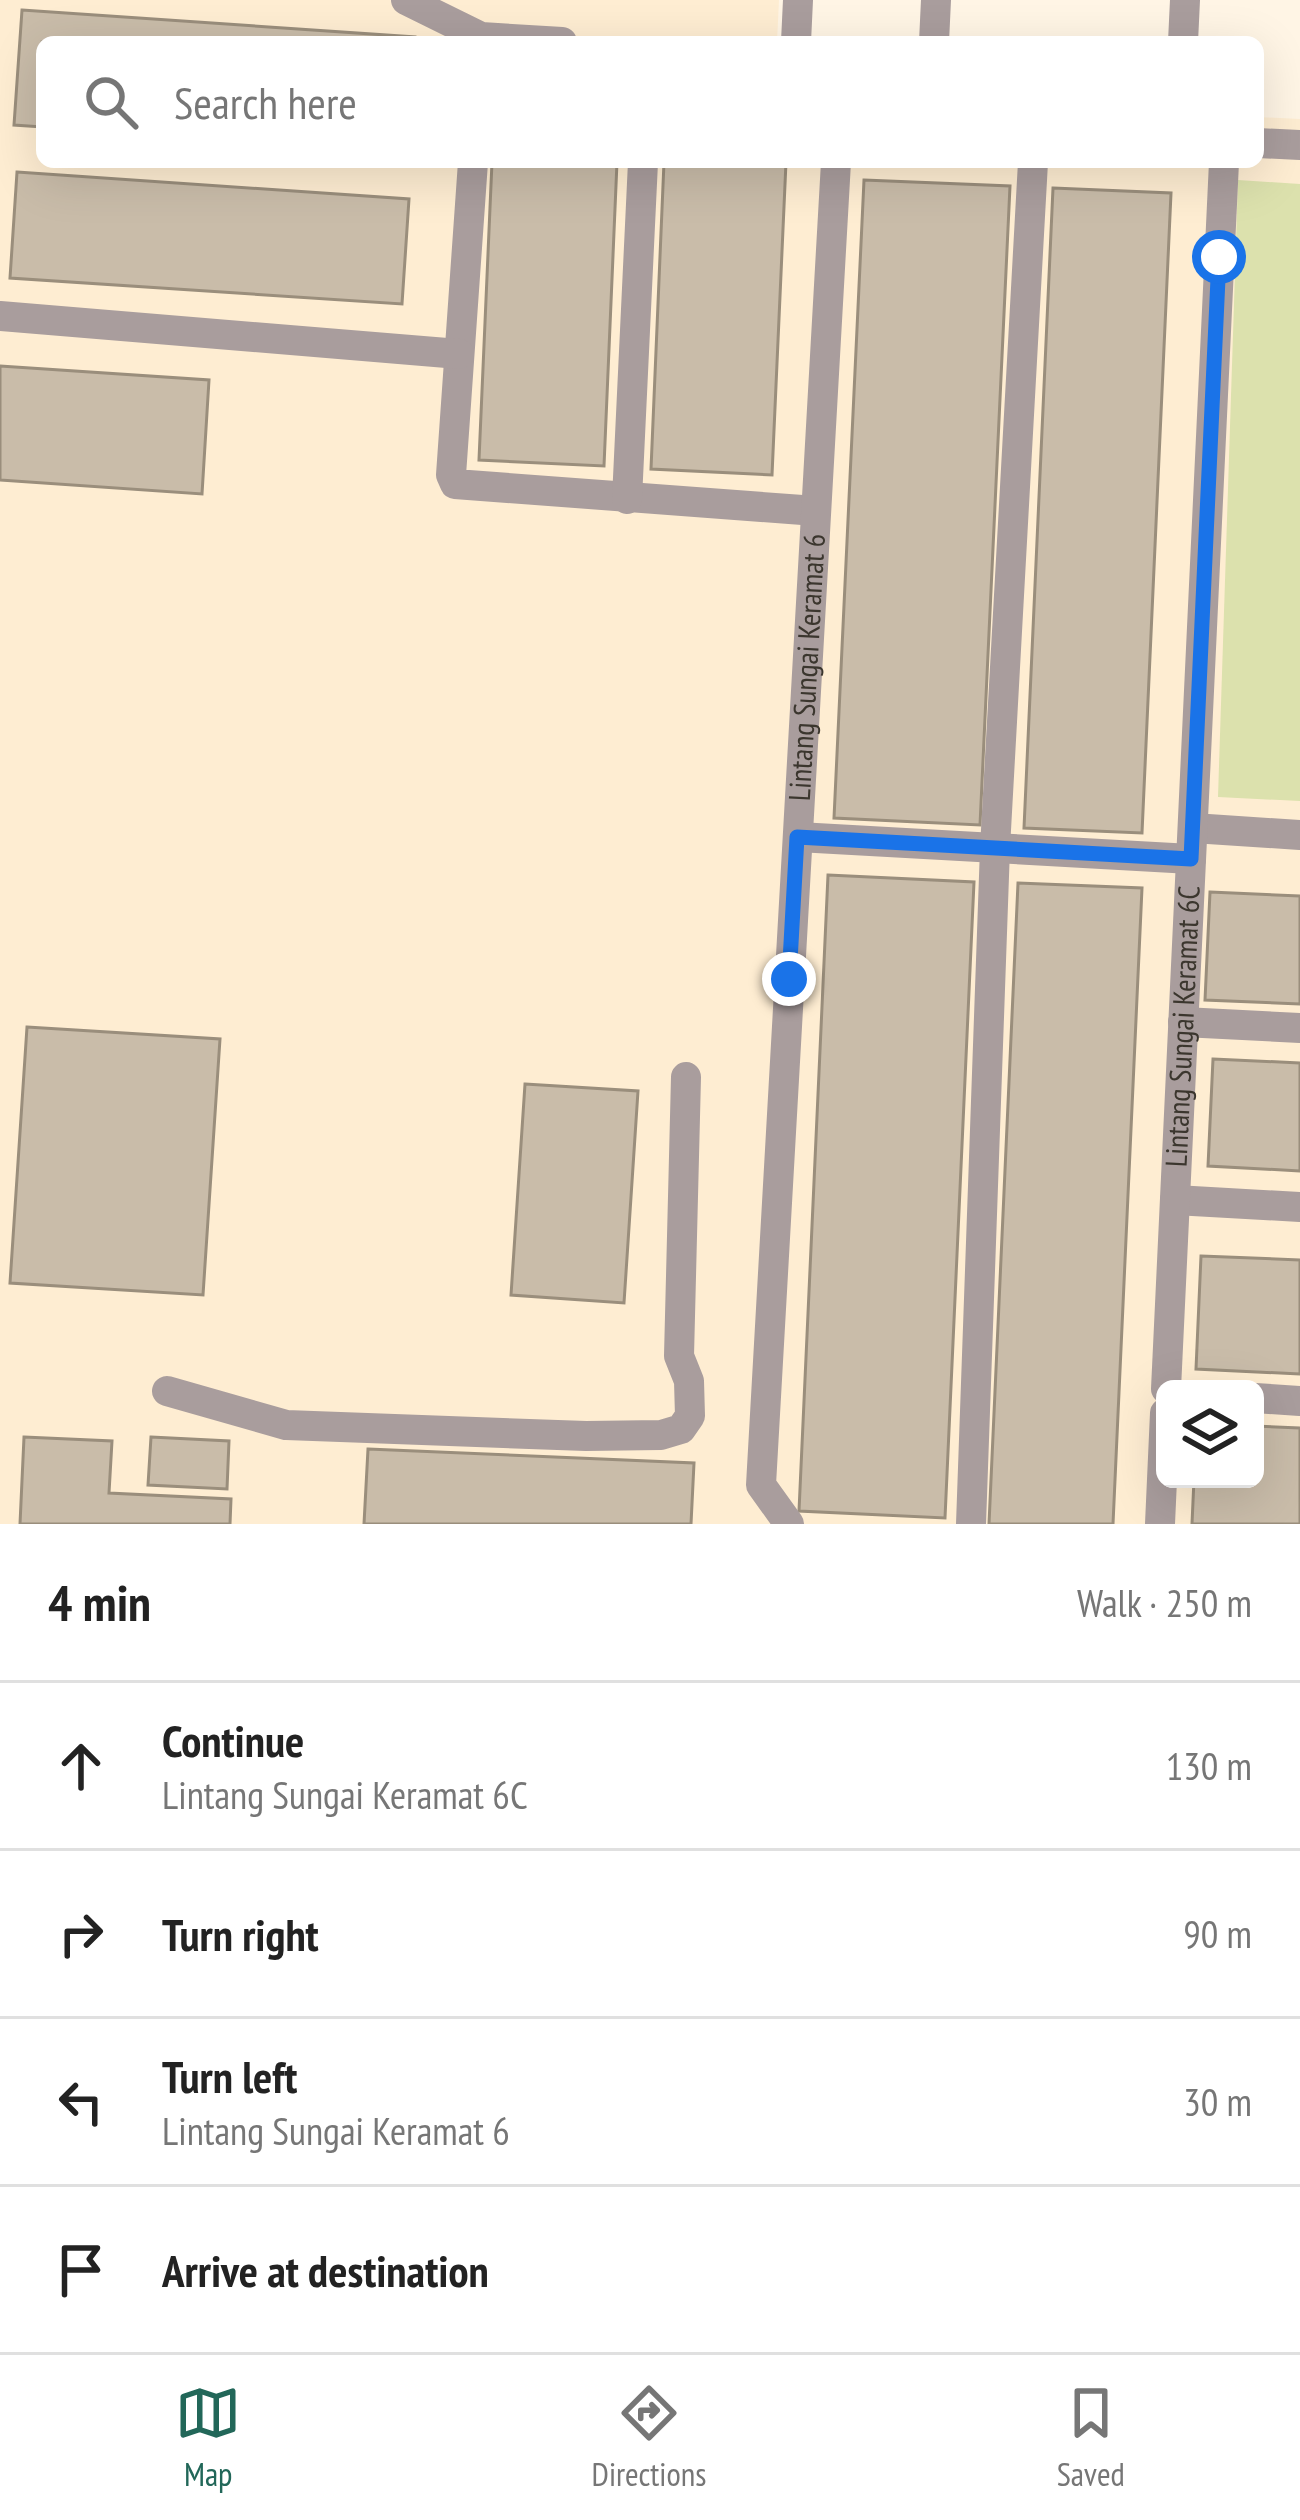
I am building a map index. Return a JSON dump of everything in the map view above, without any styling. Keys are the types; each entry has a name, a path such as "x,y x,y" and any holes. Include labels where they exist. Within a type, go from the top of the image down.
{"street":[{"path":"406,0 474,36"},
{"path":"796,36 798,0"},
{"path":"934,36 936,0"},
{"path":"1183,36 1185,0"},
{"path":"1264,143 1300,146"},
{"path":"472,168 455,484 816,511"},
{"path":"627,499 643,168"},
{"name":"Lintang Sungai Keramat 6","path":"789,1524 761,1485 836,168"},
{"path":"971,1524 995,848 1033,168"},
{"name":"Lintang Sungai Keramat 6C","path":"1166,1380 1224,168"},
{"path":"0,316 459,354"},
{"path":"797,837 995,848 1192,844 1300,835"},
{"path":"1184,1022 1300,1028"},
{"path":"167,1391 286,1425 586,1436 661,1435 680,1430 690,1416 691,1395 680,1356 686,1077"},
{"path":"1175,1200 1300,1207"},
{"path":"1264,1398 1300,1400"},
{"path":"1160,1524 1162,1488"}],"shaded area":[{"path":"0,0 779,0 777,36 36,36 36,168 1264,168 1264,117 1300,119 1300,1524 0,1524"}],"green space":[{"path":"1238,180 1300,184 1300,801 1218,797"}],"building":[{"path":"22,10 400,36 36,36 36,127 14,125"},
{"path":"492,168 617,168 604,466 479,460"},
{"path":"664,168 786,168 772,475 651,469"},
{"path":"17,172 409,199 402,304 10,278"},
{"path":"864,180 1010,186 980,825 834,818"},
{"path":"1053,188 1171,193 1142,833 1024,828"},
{"path":"0,366 209,380 202,494 0,480"},
{"path":"828,875 974,882 945,1518 799,1511"},
{"path":"1018,883 1142,888 1113,1524 989,1524"},
{"path":"1210,892 1300,896 1300,1004 1205,1000"},
{"path":"27,1027 220,1039 203,1295 10,1283"},
{"path":"1213,1059 1300,1063 1300,1171 1208,1166"},
{"path":"525,1084 638,1091 624,1303 511,1295"},
{"path":"1201,1256 1300,1260 1300,1374 1196,1369"},
{"path":"1264,1426 1300,1428 1300,1524 1192,1524 1194,1488 1264,1488"},
{"path":"24,1437 112,1441 109,1493 231,1499 230,1524 20,1524"},
{"path":"151,1437 229,1441 227,1489 148,1485"},
{"path":"368,1449 694,1463 691,1524 364,1524"}],"route":[{"path":"789,979 797,837 1191,859 1219,257"}]}
